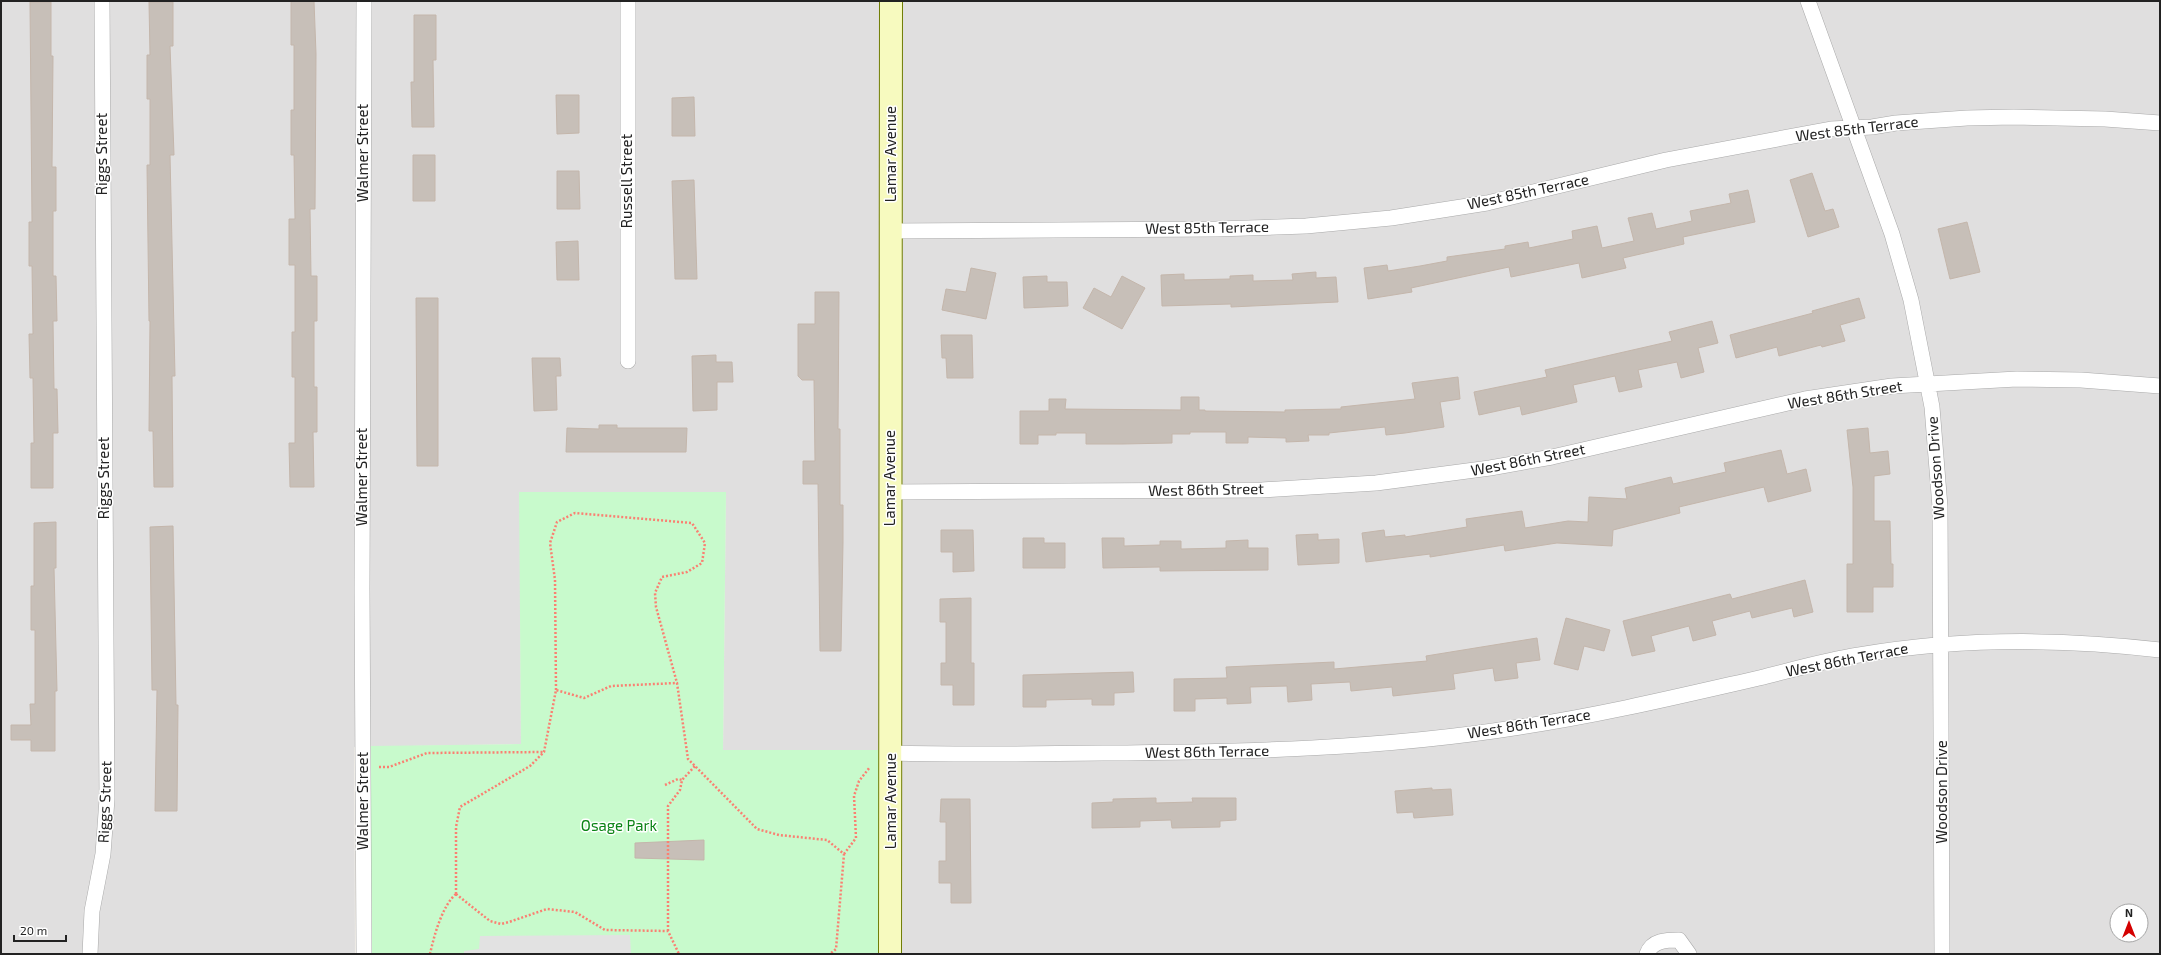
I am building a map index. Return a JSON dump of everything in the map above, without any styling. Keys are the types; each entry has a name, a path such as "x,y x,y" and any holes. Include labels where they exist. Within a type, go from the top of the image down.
{"street":[{"name":"Riggs Street","path":"90,954 92,911 103,854 107,799 102,1"},
{"name":"Walmer Street","path":"364,1 362,589 364,954"},
{"name":"Russell Street","path":"628,1 628,361"},
{"name":"Lamar Avenue","path":"890,954 891,1"},
{"name":"Woodson Drive","path":"1808,1 1896,249 1910,300 1932,407 1940,507 1942,954"},
{"name":"West 85th Terrace","path":"891,231 1216,229 1306,226 1391,218 1487,203 1706,152 1831,129 1967,118 2006,117 2105,119 2160,123"},
{"name":"West 86th Street","path":"890,492 1262,490 1376,483 1490,468 1552,457 1805,399 1892,386 2017,379 2081,380 2160,386"},
{"name":"West 86th Terrace","path":"891,753 1187,752 1287,750 1410,742 1519,727 1613,711 1856,655 1941,645 2033,640 2109,644 2160,650"},
{"path":"1647,954 1649,949 1663,940 1679,940 1689,954"}],"path":[{"path":"456,894 456,827 460,807 530,766 544,752 556,690 555,580 550,543 557,522 575,514 692,523 705,543 702,563 687,572 662,577 655,593 656,607 677,683 688,759 757,829 779,835 827,840 844,854"},
{"path":"556,690 584,698 611,686 677,683"},
{"path":"378,767 389,767 427,753 544,752"},
{"path":"679,954 668,931 668,806 680,790 682,780 695,766"},
{"path":"830,954 836,948 844,854 856,838 854,796 859,781 871,766"},
{"path":"665,785 678,779 682,780"},
{"path":"456,894 490,921 495,923 509,922 547,909 575,912 605,930 668,931"},
{"path":"430,954 434,934 451,898 456,894"}],"shaded area":[{"path":"1,1 880,1 879,750 723,750 726,492 520,492 521,744 354,747 355,954 1,954"},
{"path":"902,1 2160,1 2160,954 902,954"},
{"path":"630,935 631,954 464,954 464,951 479,949 480,936"}],"green space":[{"name":"Osage Park","path":"519,492 726,492 723,750 879,750 880,954 372,954 369,746 521,744"}],"building":[{"path":"291,1 314,1 316,54 315,209 310,209 311,276 317,276 317,321 314,321 314,387 317,387 317,432 313,432 314,487 290,487 289,443 295,443 295,377 292,377 292,332 295,332 295,265 289,265 289,219 295,219 294,155 291,155 291,110 294,110 294,45 291,45"},
{"path":"30,2 51,2 51,56 53,56 52,167 56,167 56,211 53,211 53,276 56,276 57,321 53,321 54,389 57,389 58,433 53,433 53,488 31,488 31,443 34,443 33,378 30,378 29,334 33,334 32,266 29,266 29,222 32,222"},
{"path":"149,2 173,2 173,46 170,46 174,155 170,155 175,376 172,376 173,487 154,487 153,431 149,431 150,321 147,165 150,165 150,99 147,99 147,55 150,55"},
{"path":"414,15 436,15 436,60 433,60 434,127 412,127 411,82 414,82"},
{"path":"556,95 579,95 579,133 557,134"},
{"path":"694,97 695,136 672,136 672,98"},
{"path":"413,155 435,155 435,201 413,201"},
{"path":"557,171 579,171 580,209 557,209"},
{"path":"1812,173 1825,211 1833,209 1839,227 1808,237 1790,180"},
{"path":"694,180 697,279 675,279 672,181"},
{"path":"1748,190 1755,222 1683,237 1684,244 1623,258 1626,268 1582,278 1579,263 1511,277 1509,267 1411,288 1412,292 1368,299 1364,268 1387,265 1388,271 1420,266 1447,261 1447,257 1505,249 1505,246 1528,242 1529,248 1573,239 1572,231 1597,226 1602,248 1634,241 1628,218 1652,213 1656,229 1692,221 1690,211 1731,203 1729,194"},
{"path":"1967,222 1980,272 1950,279 1938,229"},
{"path":"578,241 579,280 557,280 556,242"},
{"path":"971,268 996,273 986,319 942,310 946,289 966,292"},
{"path":"1316,272 1316,278 1336,277 1338,302 1231,307 1231,304 1162,306 1161,275 1184,274 1184,280 1230,279 1230,276 1253,275 1253,281 1293,280 1292,274"},
{"path":"1047,276 1047,282 1067,282 1068,306 1024,308 1023,277"},
{"path":"1122,276 1145,288 1122,329 1083,308 1094,288 1111,297"},
{"path":"815,292 839,292 838,429 840,429 840,505 843,505 841,651 820,651 818,484 803,484 803,461 815,461 814,380 802,380 798,376 798,324 815,324"},
{"path":"416,298 438,298 438,466 417,466"},
{"path":"1859,298 1865,318 1840,325 1845,341 1822,347 1821,345 1779,356 1777,347 1736,358 1730,335 1813,313 1812,311"},
{"path":"1712,321 1718,343 1698,348 1704,372 1681,378 1677,362 1638,370 1642,387 1619,392 1615,376 1573,385 1577,402 1522,415 1520,406 1479,415 1474,392 1547,377 1545,370 1672,341 1669,332"},
{"path":"941,335 972,335 973,378 947,378 946,358 942,358"},
{"path":"716,355 716,362 732,362 733,382 717,382 717,410 693,411 692,356"},
{"path":"532,358 560,358 561,376 556,376 557,410 534,411"},
{"path":"1458,377 1460,399 1440,402 1444,427 1405,433 1386,435 1385,427 1329,433 1329,435 1308,435 1309,441 1286,442 1286,438 1248,437 1248,443 1226,443 1226,432 1190,432 1190,434 1172,434 1172,443 1086,444 1086,433 1056,433 1056,435 1038,435 1038,444 1020,444 1020,411 1049,411 1049,399 1066,399 1065,409 1181,410 1181,397 1199,397 1199,410 1205,411 1285,412 1285,410 1341,409 1341,407 1415,399 1412,383"},
{"path":"599,425 617,425 617,428 687,428 686,452 566,452 567,428 599,429"},
{"path":"1868,428 1870,453 1888,451 1890,474 1874,476 1874,521 1890,521 1893,587 1873,587 1873,612 1847,612 1847,564 1853,564 1853,487 1847,430"},
{"path":"1781,450 1787,474 1806,469 1811,491 1768,502 1764,487 1679,507 1680,513 1613,530 1612,546 1557,543 1505,551 1504,545 1430,557 1430,554 1366,562 1362,533 1384,530 1385,537 1405,535 1405,537 1467,527 1466,519 1522,511 1525,528 1568,521 1588,522 1589,497 1627,499 1625,488 1671,477 1673,484 1726,472 1724,463"},
{"path":"56,522 56,568 54,568 57,691 55,691 55,751 31,751 31,740 11,740 11,725 31,725 30,704 35,704 35,630 31,630 31,586 34,586 34,523"},
{"path":"173,526 176,705 178,705 177,811 155,811 157,690 152,690 150,527"},
{"path":"941,530 973,530 974,571 953,572 953,552 941,552"},
{"path":"1318,534 1318,540 1339,539 1339,563 1298,565 1296,535"},
{"path":"1023,538 1044,538 1044,543 1065,543 1065,568 1023,568"},
{"path":"1102,538 1124,538 1124,546 1160,545 1160,541 1181,541 1181,549 1226,548 1226,541 1248,540 1248,548 1268,548 1268,570 1160,571 1160,567 1103,568"},
{"path":"1805,580 1813,612 1794,617 1792,608 1752,618 1750,611 1712,621 1716,635 1693,641 1689,626 1651,636 1655,651 1632,656 1623,621 1730,594 1732,599"},
{"path":"971,598 971,663 974,663 974,705 953,705 953,685 941,685 941,663 946,663 946,622 940,622 940,599"},
{"path":"1566,618 1610,630 1604,651 1584,646 1578,670 1554,664"},
{"path":"1537,638 1540,660 1516,663 1518,678 1495,681 1493,668 1453,674 1455,689 1393,696 1392,687 1351,691 1350,682 1311,684 1312,700 1288,702 1287,686 1250,687 1251,703 1227,704 1227,698 1195,699 1195,711 1174,711 1174,679 1227,678 1226,667 1334,662 1334,669 1427,661 1426,656"},
{"path":"1133,672 1134,692 1114,693 1114,705 1092,705 1092,699 1046,700 1046,707 1023,707 1023,675"},
{"path":"1432,788 1432,790 1451,789 1453,815 1414,818 1413,812 1397,813 1395,791"},
{"path":"1156,798 1156,803 1193,802 1192,798 1236,798 1236,820 1220,821 1220,827 1172,828 1171,820 1140,821 1140,827 1092,828 1092,803 1113,802 1113,799"},
{"path":"941,799 970,799 971,903 951,903 951,883 939,883 939,861 946,861 946,822 940,822"},
{"path":"704,840 704,860 635,858 635,843"}]}
